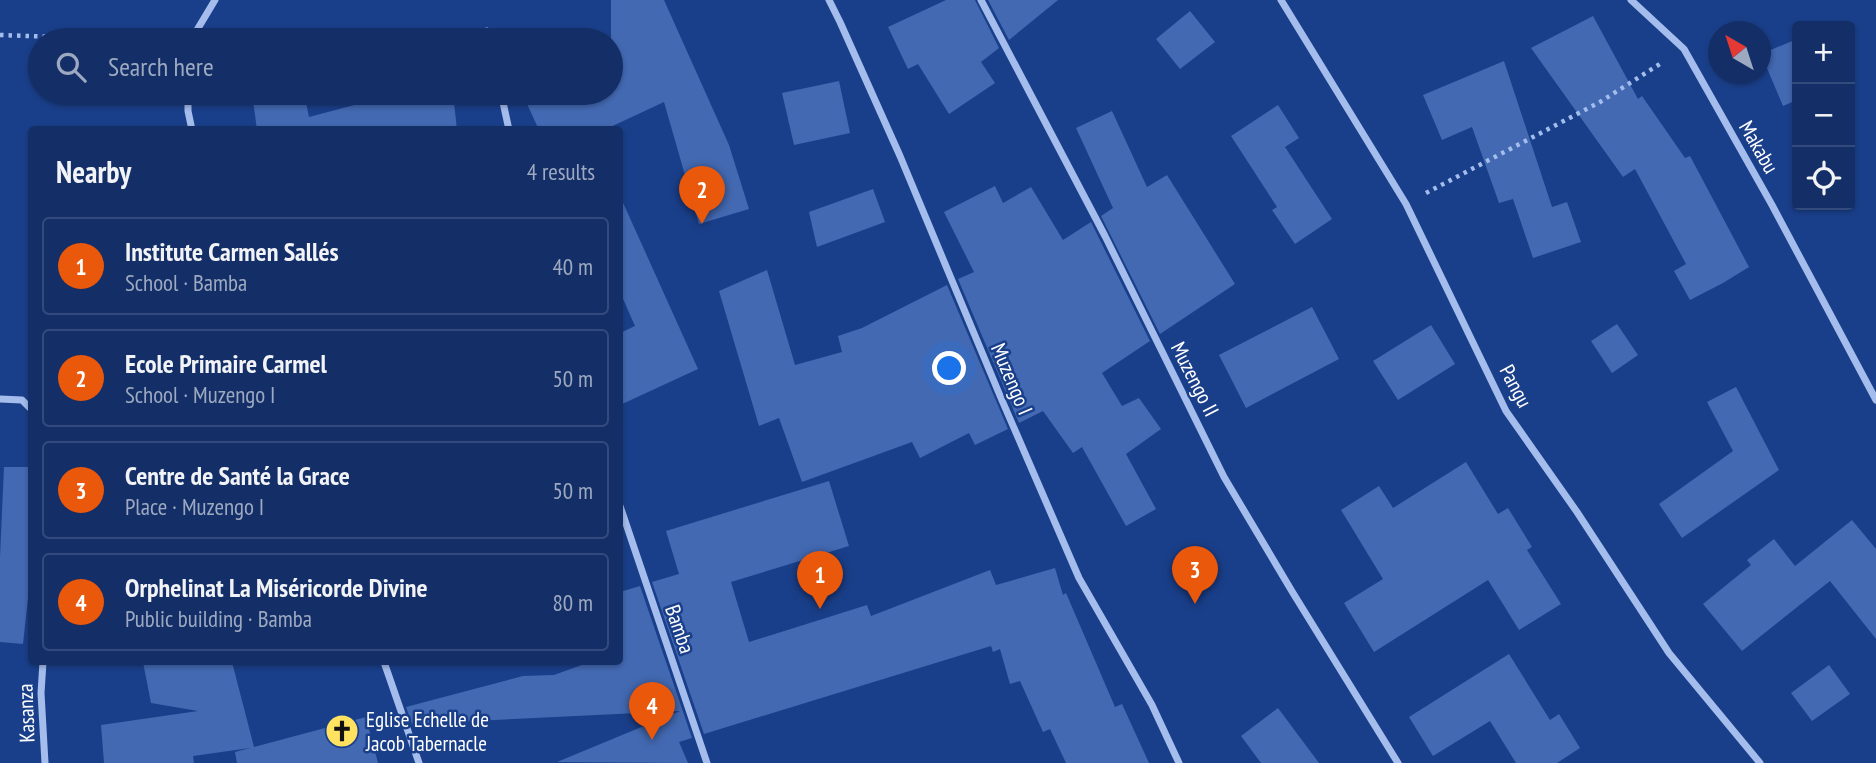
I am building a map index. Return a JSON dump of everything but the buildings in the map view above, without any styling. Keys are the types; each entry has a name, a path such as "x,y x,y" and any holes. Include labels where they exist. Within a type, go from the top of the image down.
{"street":[{"path":"198,28 215,0"},
{"name":"Muzengo I","path":"829,0 900,156 1079,578 1152,705 1180,763"},
{"name":"Muzengo II","path":"981,0 1105,236 1224,477 1398,763"},
{"name":"Pangu","path":"1282,0 1406,204 1506,411 1577,512 1669,653 1760,763"},
{"name":"Makabu","path":"1631,0 1684,49 1784,227 1876,400"},
{"path":"188,105 191,126"},
{"path":"504,105 508,126"},
{"path":"0,399 22,400 28,406"},
{"name":"Bamba","path":"623,515 707,763"},
{"name":"Kasanza","path":"43,665 41,693 45,763"},
{"path":"385,665 419,763"}],"path":[{"path":"0,35 28,36"},
{"path":"1406,204 1600,102 1684,49"}],"place":[{"name":"Ecole Primaire Carmel","path":"702,224"},
{"name":"Centre de Santé la Grace","path":"1195,604"},
{"name":"Institute Carmen Sallés","path":"820,609"},
{"name":"Eglise Echelle de Jacob Tabernacle","path":"342,731"},
{"name":"Orphelinat La Miséricorde Divine","path":"652,740"}]}
